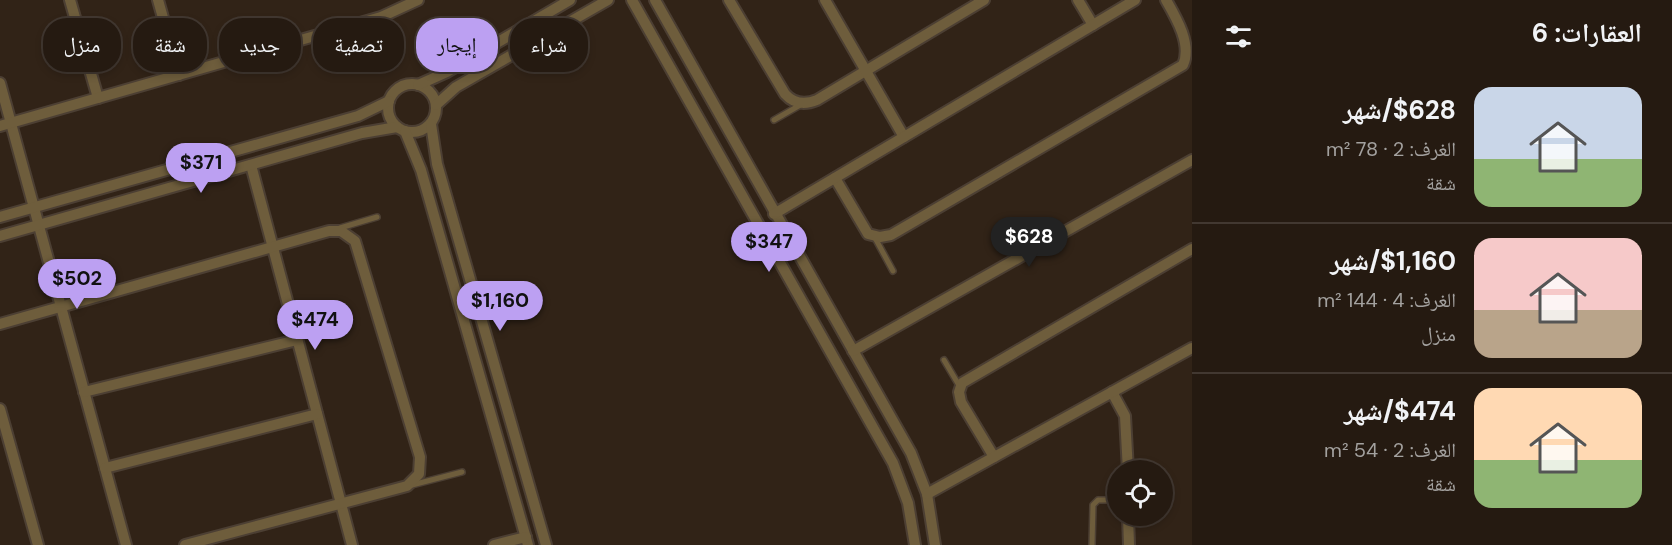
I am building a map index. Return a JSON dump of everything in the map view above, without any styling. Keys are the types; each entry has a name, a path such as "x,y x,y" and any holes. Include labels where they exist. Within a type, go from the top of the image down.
{"street":[{"path":"70,0 98,98"},
{"path":"158,0 179,75"},
{"path":"5,124 381,17 418,0"},
{"path":"543,16 555,0"},
{"path":"418,85 447,72 570,0"},
{"path":"546,545 437,164 431,124 436,105 456,87 608,0"},
{"path":"632,0 893,463 908,503 915,545"},
{"path":"655,0 911,453 927,494 934,545"},
{"path":"729,0 785,94 790,99 803,103 817,100 984,0"},
{"path":"1078,0 1093,25"},
{"path":"774,214 1135,0"},
{"path":"836,178 864,229 874,236 891,235 1183,65 1191,57 1187,37 1166,0"},
{"path":"828,1 904,137"},
{"path":"0,82 5,124 34,206 126,545"},
{"path":"0,217 358,116 389,101 398,88 408,84 418,85 430,92 436,105"},
{"path":"389,101 388,112 401,129 421,170 527,541 495,545"},
{"path":"0,236 371,131 401,129 416,132 431,124"},
{"path":"853,351 1192,160"},
{"path":"251,165 352,545"},
{"path":"0,324 329,231 346,233 358,246 421,463 416,479 407,486 184,545"},
{"path":"994,457 961,402 960,388 966,380 1192,249"},
{"path":"84,392 297,340"},
{"path":"927,494 1192,348"},
{"path":"1112,392 1125,416 1127,460"},
{"path":"0,409 38,545"},
{"path":"105,468 317,414"},
{"path":"1128,526 1129,545"}],"lane":[{"path":"774,120 803,103"},
{"path":"329,231 377,217"},
{"path":"874,236 893,271"},
{"path":"944,360 960,388"},
{"path":"407,486 462,472"},
{"path":"1092,545 1093,505 1098,500 1107,500"}]}
